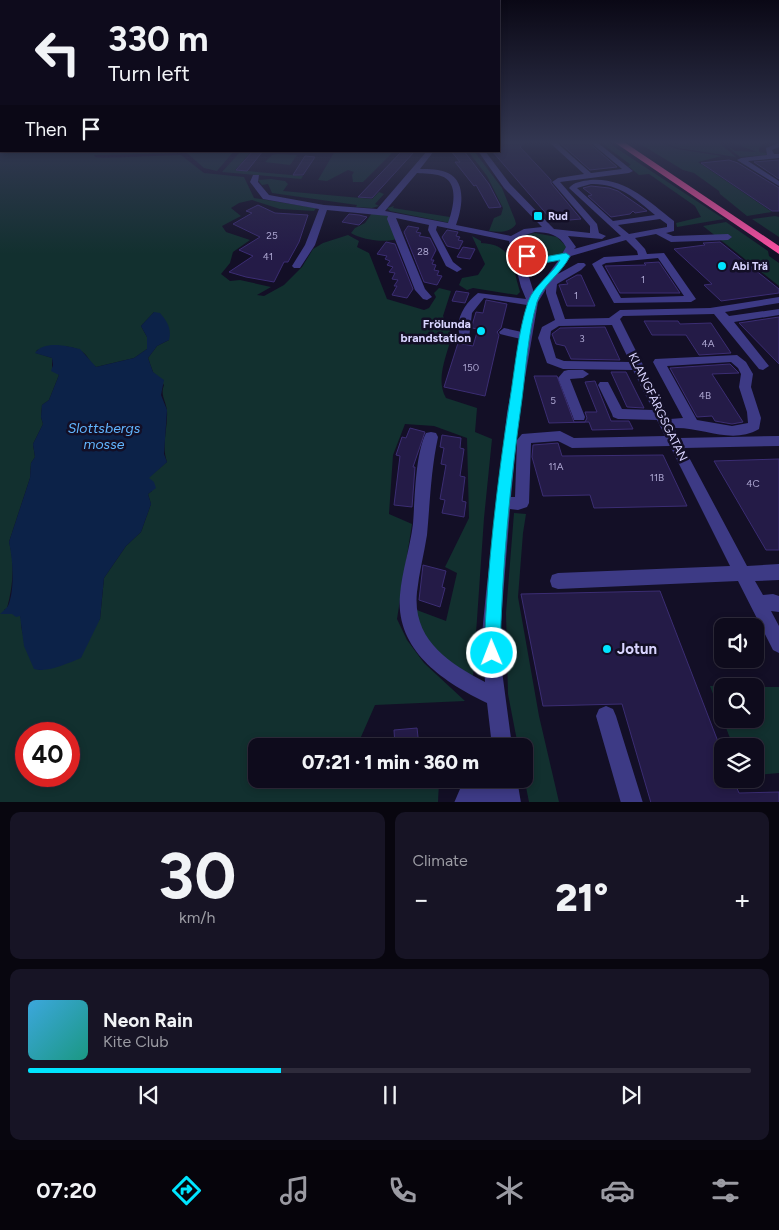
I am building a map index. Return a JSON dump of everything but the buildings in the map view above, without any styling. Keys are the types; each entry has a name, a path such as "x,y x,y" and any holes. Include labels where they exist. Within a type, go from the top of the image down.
{"highway":[{"path":"673,179 779,251"},
{"path":"682,179 779,244"}],"street":[{"path":"255,179 254,182 266,197 324,207 379,212 434,223 456,217 513,239"},
{"path":"379,212 399,194 410,179"},
{"path":"450,179 458,195 456,217"},
{"path":"501,738 491,634 513,413 533,303 540,289 571,251 570,243 555,233 518,198 503,179"},
{"path":"562,179 556,182 594,226 596,236"},
{"path":"516,249 527,256 544,260 627,237 671,229 670,223 620,184 601,181 575,185 573,188 611,224 627,237 642,251 643,257"},
{"path":"513,239 528,224 528,219 518,198"},
{"path":"297,266 310,245 319,216 324,207"},
{"path":"393,215 391,219 398,237 420,290 427,297"},
{"path":"611,224 662,216"},
{"path":"434,223 432,230 449,264 457,269"},
{"path":"523,231 534,229 555,233 627,237"},
{"path":"656,231 671,239 728,237"},
{"path":"513,239 512,242 516,249 517,258 533,303"},
{"path":"661,256 691,299 618,301 597,264 604,260 643,257 661,256"},
{"path":"562,322 551,293 552,283 564,273 576,270 581,264"},
{"path":"465,335 462,324 465,316 482,295 533,303"},
{"path":"640,370 562,365 551,360 544,338 546,329 551,324 562,322 616,321 614,318 620,313 717,310 779,300"},
{"path":"717,310 763,366"},
{"path":"727,320 779,312"},
{"name":"KLANGFÄRGSGATAN","path":"616,321 674,442 779,644"},
{"path":"504,332 526,336"},
{"path":"604,385 618,414 692,423 719,430 750,429 754,425 755,418 745,395 745,379 747,374 733,358 659,362 692,423"},
{"path":"579,417 564,378 568,374 640,370"},
{"path":"431,436 426,459 418,544 409,592 408,610 411,624 418,638 445,668 462,680 496,697"},
{"path":"503,502 522,503 524,440 527,438 560,436 572,443 779,441"},
{"path":"558,581 743,575 779,572"},
{"path":"758,604 773,602 779,604"},
{"path":"606,716 632,802"},
{"path":"465,802 467,796 474,793 508,791"}],"green space":[{"path":"0,179 245,179 254,198 316,208 314,211 280,209 252,200 239,203 231,208 241,216 222,226 226,232 250,240 233,252 230,263 221,274 230,281 240,280 271,287 257,295 264,296 284,285 302,267 313,249 323,243 348,235 359,241 357,247 369,253 387,299 424,310 429,308 436,297 434,293 439,288 451,291 443,316 452,335 443,367 443,391 446,398 477,408 475,432 492,439 484,518 473,677 438,654 419,631 414,609 446,621 457,573 445,567 469,518 467,438 434,426 405,424 393,455 389,514 412,524 397,619 407,640 424,663 465,701 375,705 361,738 248,738 248,788 439,788 438,802 0,802","holes":["154,312 169,340 157,346 148,358 153,372 164,385 163,395 167,411 165,443 167,462 148,478 152,491 148,494 151,504 141,532 126,546 104,578 100,619 61,665 39,670 24,638 20,616 4,610 7,608 13,575 9,542 30,478 31,463 35,457 33,444 43,424 41,417 42,405 49,400 59,375 52,368 52,358 36,353 37,350 62,346 75,348 85,354 96,367 134,358 147,349 147,337 141,326"]},
{"path":"353,179 366,179 363,182 353,182"},
{"path":"489,179 496,179 502,188 516,224 511,229 500,232 489,231 494,218 501,215 503,208"},
{"path":"657,179 664,179 724,219 677,227 676,223 701,217 695,206"},
{"path":"703,179 724,179 772,212 747,216 720,194 719,191"},
{"path":"258,180 285,181 288,184 283,191 372,199 379,192 384,194 375,204 379,206 372,208 356,207 357,205 272,193 268,184 262,185"},
{"path":"394,206 393,208 450,217 450,223 390,211 387,208"},
{"path":"372,213 388,216 397,239 386,241 374,240 351,233 355,228 365,223"},
{"path":"779,217 779,237 752,219"},
{"path":"726,222 768,251 769,256 779,263 779,286 703,226"},
{"path":"535,233 557,237 566,246 566,249 562,254 541,257 521,249 519,240 525,235"},
{"path":"472,236 481,241 481,243 499,247 510,258 520,292 517,295 473,288 467,290 459,285 462,278 478,275 485,264"},
{"path":"514,513 526,514 518,597 539,716 559,802 529,802 526,788 533,788 533,738 516,738 508,694 506,613"},
{"path":"710,686 714,686 714,696"},
{"path":"764,687 779,687 779,773 764,774 764,738 730,738 726,728 764,728"}],"water":[{"name":"Slottsbergs mosse","path":"154,312 160,313 163,316 170,332 169,340 157,346 148,358 153,372 164,380 161,395 167,410 164,454 167,462 149,478 154,482 156,488 148,494 151,504 141,532 126,546 104,578 100,619 81,658 52,669 34,669 24,646 20,616 0,614 8,606 12,591 12,557 9,542 30,478 31,463 35,457 33,444 43,424 41,417 42,405 49,400 59,375 51,371 53,365 52,358 35,353 44,346 50,345 80,349 96,367 134,358 147,349 147,337 141,326"}],"place":[{"name":"Rud","path":"538,216"},
{"name":"Abi Trä","path":"722,266"},
{"name":"Frölunda brandstation","path":"481,331"},
{"name":"Jotun","path":"607,649"}],"route":[{"path":"492,653 491,634 494,593 508,451 524,342 536,294 566,256 552,260 535,259 527,256"}]}
